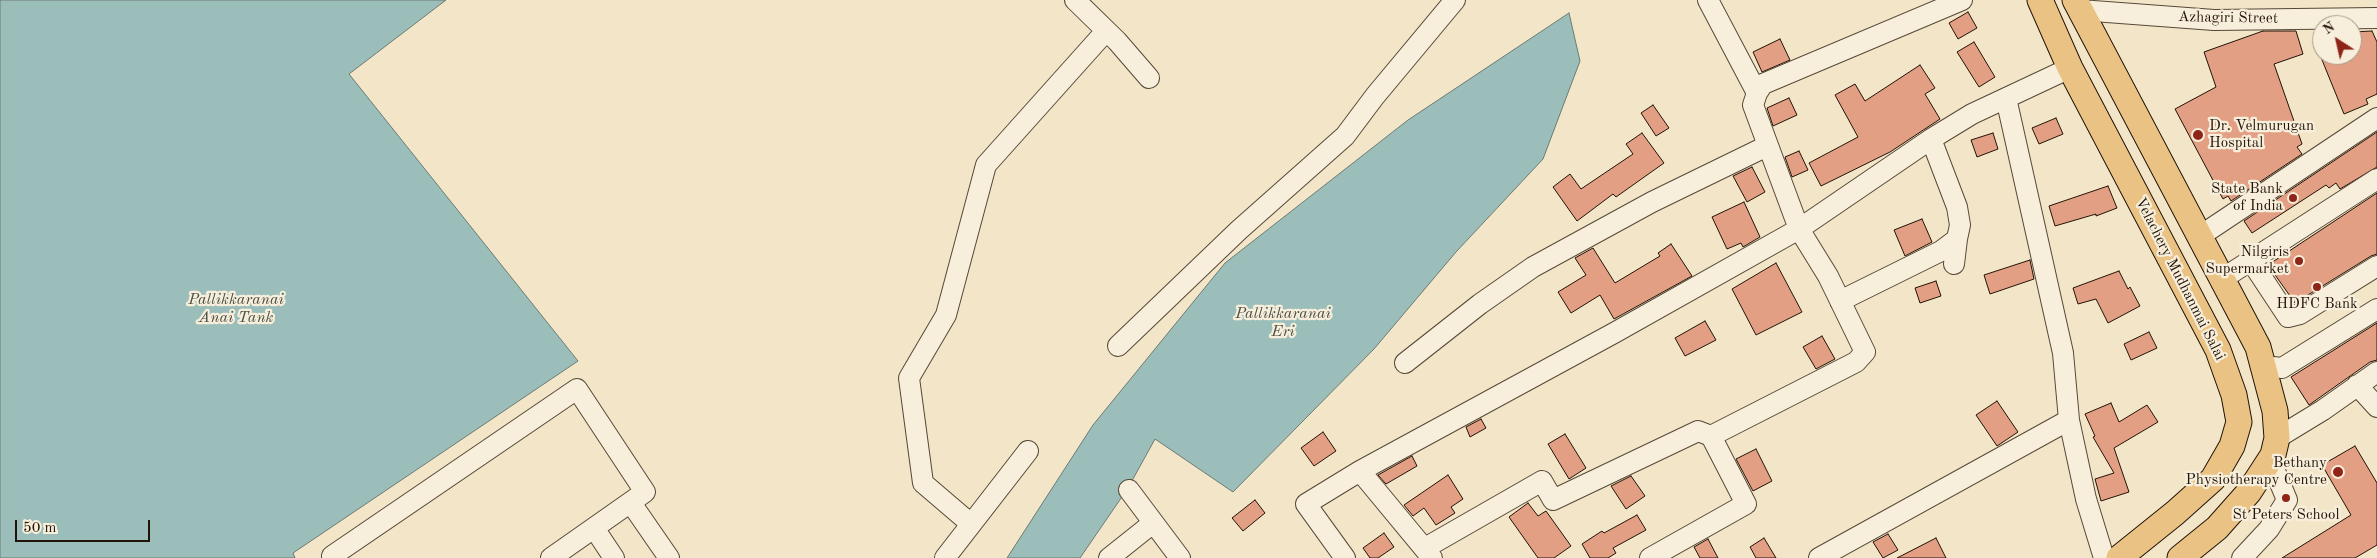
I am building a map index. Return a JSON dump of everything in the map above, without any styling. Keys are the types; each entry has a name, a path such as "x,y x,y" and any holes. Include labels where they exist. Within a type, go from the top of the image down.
{"main road":[{"name":"Velachery Mudhanmai Salai","path":"2040,0 2070,68 2218,350 2234,395 2240,422 2232,446 2213,478 2175,513 2119,558"},
{"path":"2078,5 2258,346 2275,411 2273,449 2249,492 2224,521 2180,558"}],"street":[{"path":"1076,0 1149,78"},
{"path":"1118,346 1239,230 1345,136 1375,96 1455,0"},
{"path":"1708,0 1757,93"},
{"path":"1711,436 1856,362 1865,352 1840,301 1799,228 1753,105 1757,93 1764,84 1962,0"},
{"name":"Azhagiri Street","path":"2078,5 2214,20 2377,18"},
{"path":"972,524 923,482 909,378 946,315 986,165 1106,31"},
{"path":"1345,558 1306,504 1360,471 1614,333 1799,228 1930,139 1972,114 2070,68"},
{"path":"2006,98 2063,353 2069,420 2086,499 2104,558"},
{"path":"2200,236 2377,118"},
{"path":"1930,139 1957,207 1960,224 1954,264"},
{"path":"1405,363 1480,304 1533,267 1652,202 1767,146"},
{"path":"2222,280 2377,179"},
{"path":"1840,301 1941,251 1957,239"},
{"path":"2251,260 2288,317 2300,314 2377,266"},
{"path":"2263,366 2282,368 2377,309"},
{"path":"2242,558 2269,529 2287,500 2273,449 2323,410 2377,372"},
{"path":"2357,385 2377,407"},
{"path":"333,558 332,556 577,390 645,492 551,558"},
{"path":"1819,558 2069,420"},
{"path":"1360,471 1428,553 1542,481 1553,500 1698,431 1711,436 1746,504 1650,558"},
{"path":"945,558 1028,451"},
{"path":"1129,490 1180,558"},
{"path":"631,503 669,558"},
{"path":"1109,558 1153,523"},
{"path":"594,528 614,558"}],"water":[{"name":"Pallikkaranai Anai Tank","path":"0,0 446,0 349,74 578,361 293,553 295,558 0,558"},
{"name":"Pallikkaranai Eri","path":"1569,13 1580,61 1543,159 1456,252 1374,349 1233,492 1155,439 1128,488 1080,558 1007,558 1093,425 1225,263 1408,120"}],"building":[{"path":"1968,12 1977,28 1958,39 1949,23"},
{"path":"2263,31 2296,31 2303,54 2274,64 2302,144 2297,147 2302,154 2231,201 2228,196 2223,199 2175,109 2216,87 2204,52"},
{"path":"2372,31 2377,42 2377,94 2366,99 2368,104 2344,114 2324,65 2362,65 2362,32"},
{"path":"1780,39 1790,60 1762,72 1753,52"},
{"path":"1974,42 1995,77 1979,87 1957,52"},
{"path":"1920,65 1935,88 1925,94 1940,119 1890,152 1821,186 1809,163 1858,137 1835,95 1855,84 1865,101"},
{"path":"1789,98 1797,115 1773,126 1767,108"},
{"path":"1653,105 1669,128 1656,136 1641,113"},
{"path":"2056,118 2063,134 2039,144 2032,128"},
{"path":"2377,132 2377,167 2340,189 2336,183 2329,188 2326,185 2252,233 2244,221"},
{"path":"1642,133 1664,163 1616,197 1613,194 1577,221 1553,187 1570,174 1581,189 1633,154 1626,144"},
{"path":"1993,133 1998,149 1977,157 1971,140"},
{"path":"1799,151 1808,170 1792,177 1785,157"},
{"path":"1752,167 1765,192 1747,202 1733,176"},
{"path":"2108,186 2117,208 2096,216 2096,214 2055,226 2049,206"},
{"path":"2377,193 2377,254 2295,303 2268,265"},
{"path":"1744,202 1760,237 1743,247 1741,243 1727,249 1712,217"},
{"path":"1922,219 1932,242 1905,256 1894,230"},
{"path":"1671,244 1692,276 1614,319 1600,295 1571,313 1558,292 1586,275 1575,258 1593,248 1615,283 1660,256 1658,253"},
{"path":"2030,260 2034,279 1990,294 1984,275"},
{"path":"1776,263 1802,312 1756,335 1732,289"},
{"path":"2119,271 2128,289 2130,287 2140,306 2108,323 2096,299 2078,304 2073,288"},
{"path":"1936,281 1941,296 1920,303 1915,288"},
{"path":"1705,321 1716,340 1685,356 1675,338"},
{"path":"2377,323 2377,360 2370,362 2309,405 2291,377"},
{"path":"2149,332 2157,348 2131,360 2124,344"},
{"path":"1822,336 1835,359 1816,369 1803,347"},
{"path":"1997,401 2018,432 1997,446 1976,415"},
{"path":"2111,403 2119,422 2147,405 2158,422 2114,448 2129,492 2101,501 2095,479 2114,473 2093,437 2095,436 2085,414"},
{"path":"1481,419 1486,428 1470,437 1466,427"},
{"path":"1323,432 1336,451 1314,466 1301,448"},
{"path":"1565,434 1586,468 1569,479 1548,444"},
{"path":"2355,446 2377,483 2377,545 2355,558 2282,558 2351,515 2322,465"},
{"path":"1756,449 1772,481 1753,491 1736,459"},
{"path":"1412,456 1417,466 1386,484 1378,475"},
{"path":"1448,475 1463,499 1451,507 1455,513 1436,525 1424,508 1413,516 1404,505"},
{"path":"1631,476 1645,496 1626,509 1611,486"},
{"path":"1255,500 1265,513 1243,531 1232,518"},
{"path":"1528,503 1538,516 1546,511 1571,546 1554,558 1538,558 1509,517"},
{"path":"1637,515 1646,530 1613,548 1616,553 1608,558 1590,558 1582,544 1602,531 1604,533"},
{"path":"1384,533 1394,547 1378,558 1370,558 1363,548"},
{"path":"1888,534 1898,550 1883,558 1873,542"},
{"path":"1764,538 1776,558 1756,558 1750,547"},
{"path":"1936,538 1946,558 1897,558"},
{"path":"1708,539 1718,558 1700,558 1694,547"}],"place":[{"name":"Dr. Velmurugan Hospital","path":"2198,135"},
{"name":"State Bank of India","path":"2293,198"},
{"name":"Nilgiris Supermarket","path":"2299,261"},
{"name":"HDFC Bank","path":"2317,287"},
{"name":"Bethany Physiotherapy Centre","path":"2338,472"},
{"name":"St Peters School","path":"2286,498"}]}
